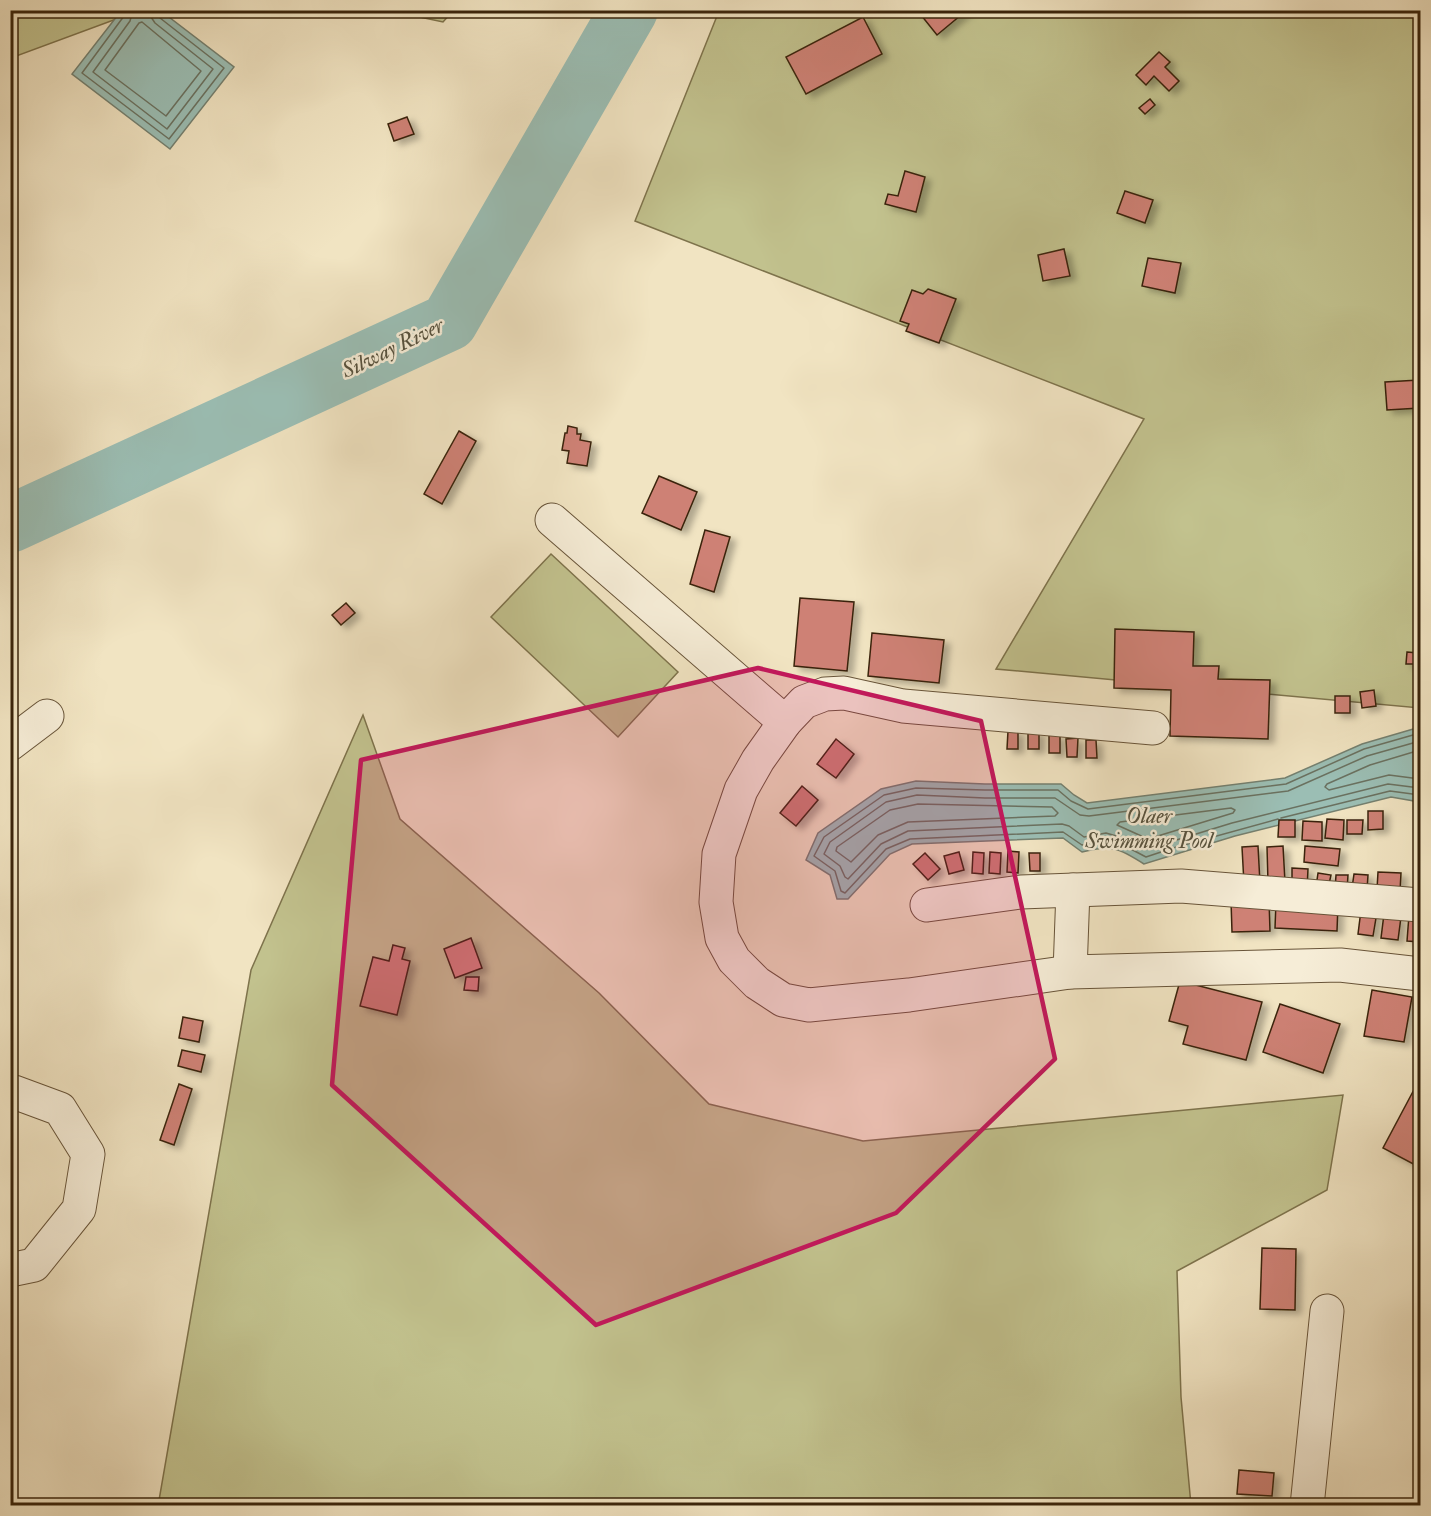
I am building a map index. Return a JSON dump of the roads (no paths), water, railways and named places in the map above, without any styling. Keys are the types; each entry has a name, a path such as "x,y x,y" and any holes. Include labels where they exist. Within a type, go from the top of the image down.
{"street":[{"path":"552,520 784,722"},
{"path":"1153,728 922,708 844,693 825,694 804,702 784,722 741,790 719,854 716,902 722,938 734,960 757,983 783,1000 809,1005 909,995 1070,972 1340,965 1420,974"},
{"path":"10,744 46,716"},
{"path":"927,905 1021,892 1181,886 1420,905"},
{"path":"1070,972 1073,890"},
{"path":"10,1095 14,1092 60,1109 88,1154 79,1209 34,1265 10,1270"},
{"path":"1307,1506 1327,1311"}],"water":[{"path":"121,11 161,11 234,67 170,149 72,74"},
{"name":"Olaer Swimming Pool","path":"1420,727 1420,802 1391,797 1235,836 1144,864 1114,849 1100,848 1082,852 1063,838 912,844 890,854 848,899 837,899 830,875 806,860 818,833 881,789 916,781 1061,784 1087,803 1285,778 1362,744"}],"waterway":[{"name":"Silway River","path":"10,524 449,322 629,10"}]}
